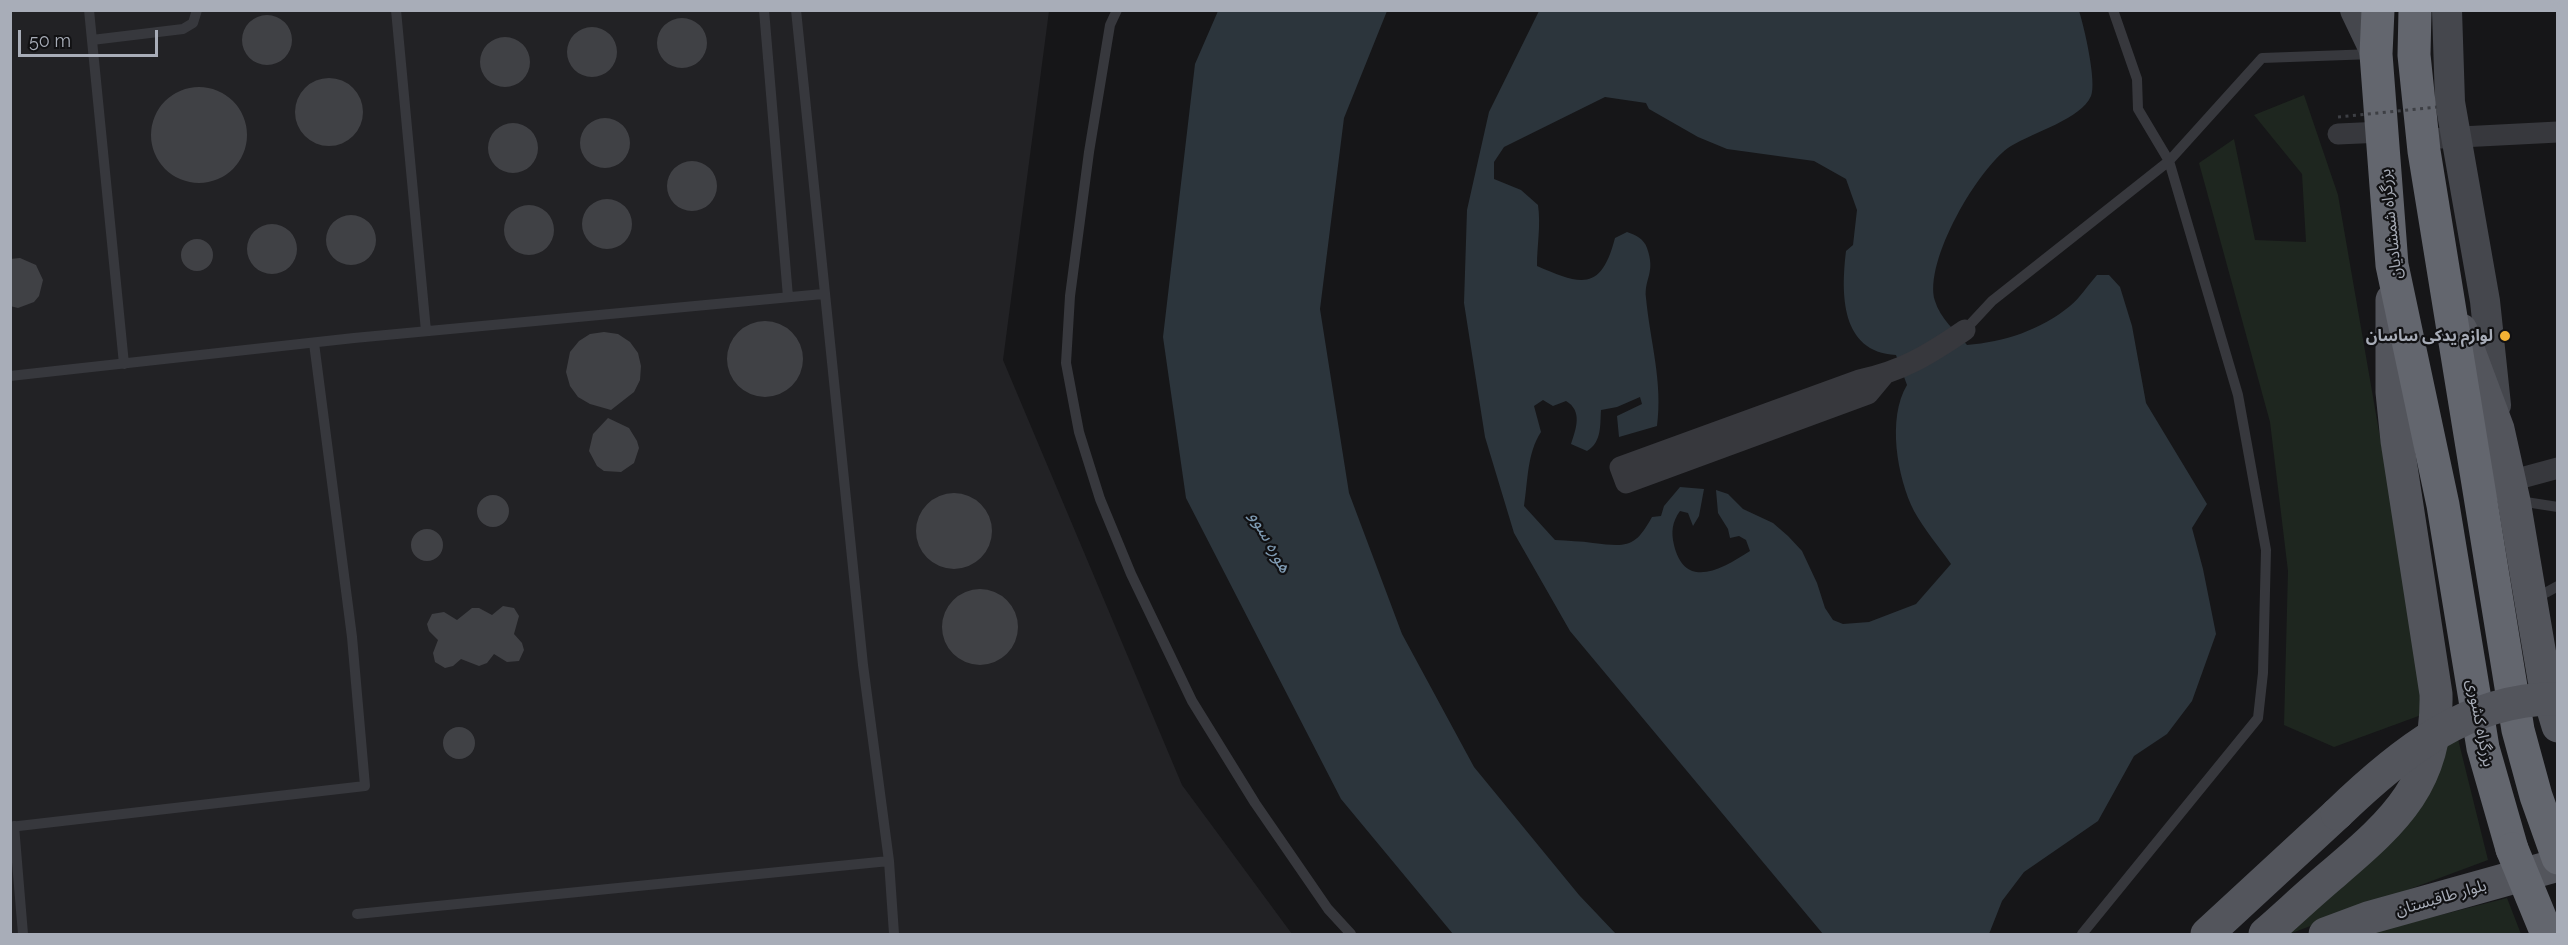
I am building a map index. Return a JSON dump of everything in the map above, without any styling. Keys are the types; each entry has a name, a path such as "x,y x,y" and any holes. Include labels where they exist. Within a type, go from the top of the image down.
{"highway":[{"name":"بزرگراه شمشادیان","path":"2378,10 2376,54 2392,265 2443,504"},
{"path":"2415,10 2414,55 2445,143 2448,291 2518,730 2555,854"},
{"name":"بزرگراه کشوری","path":"2443,504 2483,748 2512,849 2547,934"}],"main road":[{"path":"2355,10 2376,54"},
{"path":"2447,10 2451,102 2445,143 2481,274 2498,429 2512,491 2544,593 2544,679 2558,726"},
{"path":"2265,934 2390,823 2415,789 2423,772 2431,741 2436,694 2397,441 2392,392 2392,265"},
{"path":"2481,274 2448,291 2498,429"},
{"path":"2207,934 2369,783 2412,750 2450,725 2488,709 2508,703 2558,699"},
{"name":"بلوار طاقبستان","path":"2325,934 2555,854"}],"street":[{"path":"2338,126 2382,132"},
{"path":"2445,143 2558,132"},
{"path":"1883,376 1868,394 1626,483 1620,467 1859,380 1883,376 1925,358 1965,330"},
{"path":"2512,491 2558,468"}],"lane":[{"path":"89,10 124,364"},
{"path":"92,40 183,29 193,23 197,10"},
{"path":"396,10 426,331"},
{"path":"764,10 788,297"},
{"path":"796,10 823,294 863,666 889,861 894,934"},
{"path":"1117,10 1110,25 1089,152 1070,296 1066,363 1079,432 1100,499 1131,574 1192,700 1255,803 1328,909 1351,934"},
{"path":"2082,934 2258,718 2263,673 2265,550 2238,395 2169,161 2138,109 2137,79 2113,10"},
{"path":"1965,330 1992,301 2169,161 2262,58 2376,54"},
{"path":"10,376 314,342 823,294"},
{"path":"23,934 12,826 365,786 352,637 314,342"},
{"path":"2512,491 2558,507"},
{"path":"357,914 889,861"}],"path":[{"path":"2338,126 2437,107"}],"shaded area":[{"path":"10,11 1049,11 1003,360 1182,785 1292,934 11,934"},
{"path":"2304,95 2338,195 2412,622 2424,714 2334,747 2284,725 2288,571 2270,422 2199,163 2234,139 2255,240 2306,242 2302,174 2254,115"},
{"path":"2458,739 2488,860 2289,934 2442,749"},
{"path":"2507,898 2521,934 2366,934"}],"water":[{"name":"هوره سوو","path":"1218,11 1387,11 1344,118 1320,309 1349,493 1402,634 1474,767 1579,895 1616,934 1453,934 1341,799 1186,498 1163,337 1195,64"},
{"path":"1539,11 2079,11 2091,67 2091,96 2078,112 2011,146 1984,173 1945,240 1937,263 1934,284 1935,301 1944,319 1967,345 2008,338 2047,322 2074,303 2097,275 2109,275 2120,287 2132,326 2146,403 2207,504 2192,528 2216,634 2192,701 2167,734 2134,756 2098,821 2024,872 2002,901 1989,934 1823,934 1570,631 1514,533 1485,437 1464,303 1467,210 1489,112","holes":["1605,97 1646,103 1649,109 1698,137 1727,149 1814,161 1846,179 1857,210 1853,245 1846,251 1844,267 1848,318 1854,332 1864,343 1878,351 1896,355 1907,385 1897,414 1896,430 1903,482 1914,511 1951,564 1916,604 1869,622 1843,624 1833,620 1825,608 1817,583 1802,551 1773,523 1743,509 1728,494 1716,490 1718,513 1728,529 1730,538 1739,536 1746,540 1750,551 1728,564 1706,572 1695,572 1687,568 1679,559 1673,536 1674,523 1680,511 1688,513 1693,526 1699,516 1704,489 1680,487 1664,506 1661,516 1652,517 1635,540 1622,545 1555,540 1524,506 1533,449 1541,432 1534,406 1543,400 1553,406 1566,401 1571,405 1575,410 1577,421 1571,444 1587,451 1598,438 1601,410 1617,407 1640,397 1642,404 1617,416 1619,437 1657,426 1657,378 1646,298 1650,264 1644,242 1627,232 1615,238 1603,268 1596,276 1577,280 1537,266 1538,205 1521,190 1494,179 1494,162 1504,147"]}],"building":[{"path":"267,15 276,17 287,26 292,40 290,49 281,60 267,65 258,63 247,54 242,40 244,31 253,20"},
{"path":"682,18 691,20 702,29 707,43 705,52 696,63 682,68 673,66 662,57 657,43 659,34 668,23"},
{"path":"592,27 601,29 612,38 617,52 615,61 606,72 592,77 583,75 572,66 567,52 569,43 578,32"},
{"path":"505,37 514,39 525,48 530,62 528,71 519,82 505,87 496,85 485,76 480,62 482,53 491,42"},
{"path":"329,78 342,80 353,88 361,99 363,112 361,125 353,136 342,144 329,146 316,144 305,136 297,125 295,112 297,99 305,88 316,80"},
{"path":"199,87 217,91 233,101 243,117 247,135 243,153 233,169 217,179 199,183 181,179 165,169 155,153 151,135 155,117 165,101 181,91"},
{"path":"605,118 614,120 625,129 630,143 628,152 619,163 605,168 596,166 585,157 580,143 582,134 591,123"},
{"path":"513,123 522,125 533,134 538,148 536,157 527,168 513,173 504,171 493,162 488,148 490,139 499,128"},
{"path":"692,161 701,163 712,172 717,186 715,195 706,206 692,211 683,209 672,200 667,186 669,177 678,166"},
{"path":"607,199 616,201 627,210 632,224 630,233 621,244 607,249 598,247 587,238 582,224 584,215 593,204"},
{"path":"529,205 538,207 549,216 554,230 552,239 543,250 529,255 520,253 509,244 504,230 506,221 515,210"},
{"path":"351,215 360,217 371,226 376,240 374,249 365,260 351,265 342,263 331,254 326,240 328,231 337,220"},
{"path":"272,224 281,226 292,235 297,249 295,258 286,269 272,274 263,272 252,263 247,249 249,240 258,229"},
{"path":"197,239 208,244 213,255 208,266 197,271 186,266 181,255 186,244"},
{"path":"20,258 36,265 43,280 39,296 34,302 18,308 10,306 10,259"},
{"path":"765,321 779,324 792,332 800,345 803,359 800,373 792,386 779,394 765,397 751,394 738,386 730,373 727,359 730,345 738,332 751,324"},
{"path":"604,332 618,334 630,342 638,353 641,366 640,380 634,392 611,410 590,404 578,397 570,386 566,372 570,352 579,341 590,334"},
{"path":"608,418 629,428 639,448 634,463 621,472 604,471 597,466 589,451 593,434"},
{"path":"954,493 968,496 981,504 989,517 992,531 989,545 981,558 968,566 954,569 940,566 927,558 919,545 916,531 919,517 927,504 940,496"},
{"path":"493,495 504,500 509,511 504,522 493,527 482,522 477,511 482,500"},
{"path":"427,529 438,534 443,545 438,556 427,561 416,556 411,545 416,534"},
{"path":"980,589 994,592 1007,600 1015,613 1018,627 1015,641 1007,654 994,662 980,665 966,662 953,654 945,641 942,627 945,613 953,600 966,592"},
{"path":"503,606 514,608 519,616 514,634 522,643 524,650 519,661 507,662 494,654 487,663 479,666 461,659 453,666 445,668 435,662 433,653 438,640 429,631 427,624 432,614 444,612 457,620 472,608 479,608 492,615"},
{"path":"459,727 470,732 475,743 470,754 459,759 448,754 443,743 448,732"}],"place":[{"name":"لوازم یدکی ساسان","path":"2505,336"}]}
